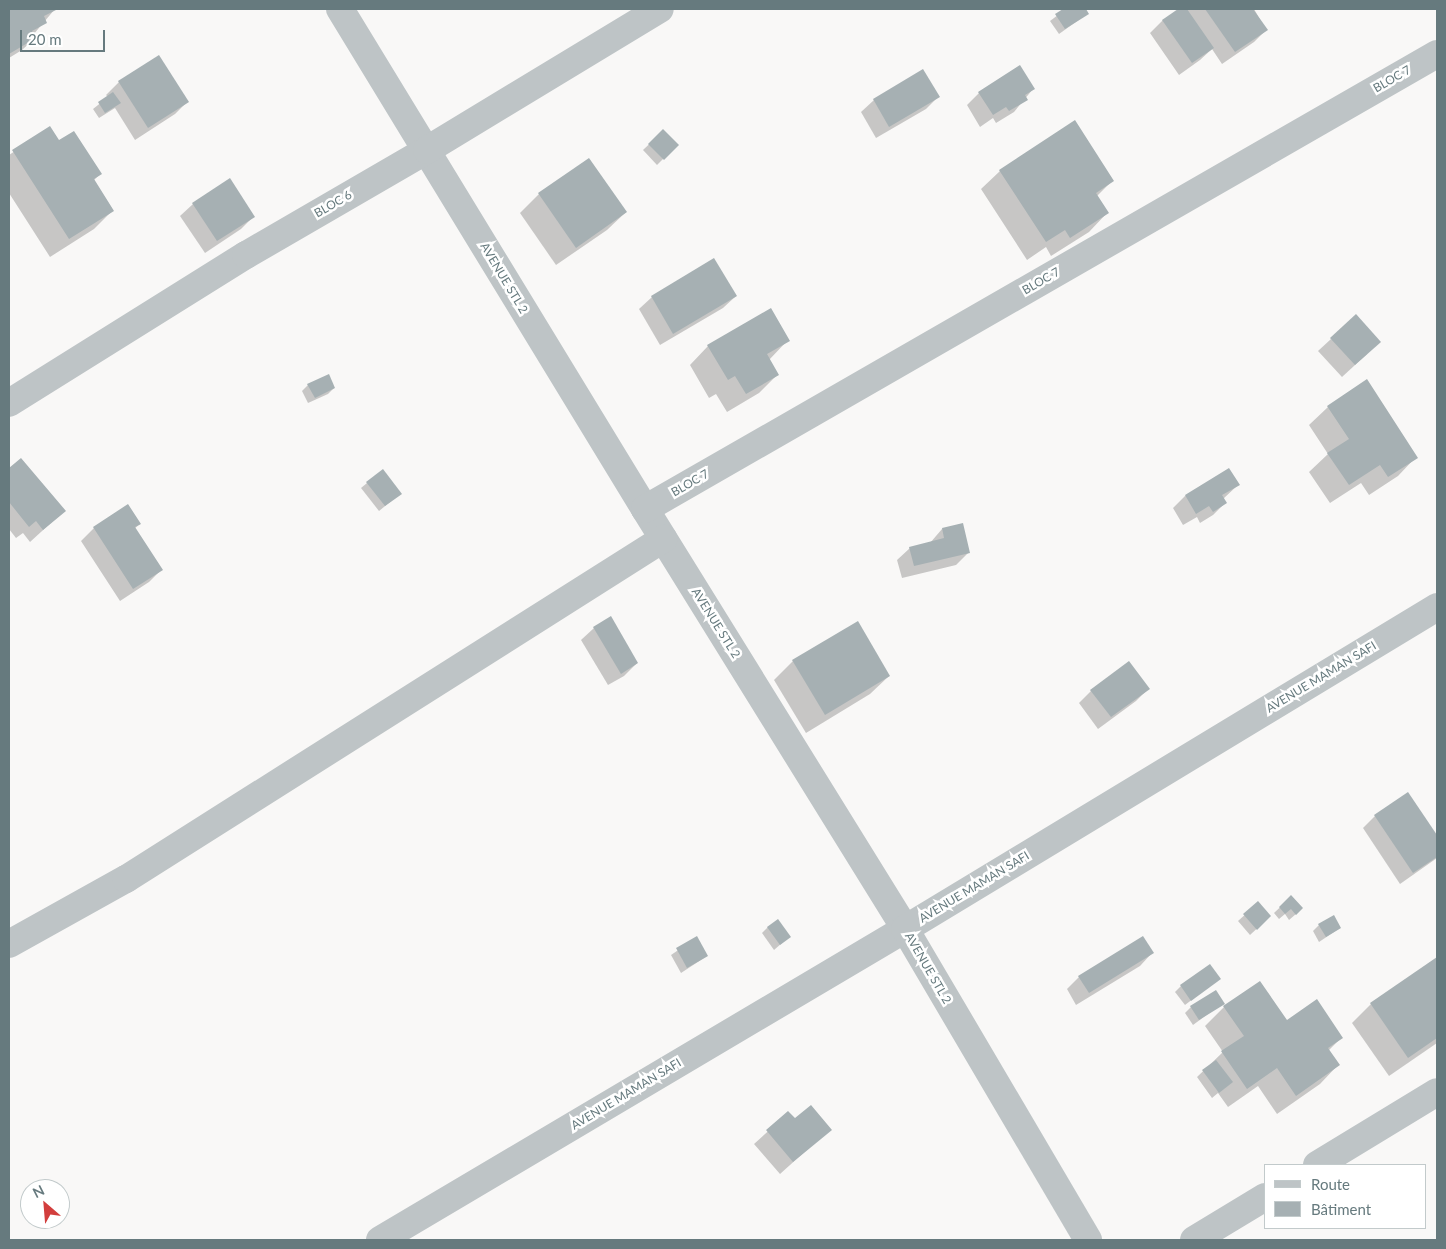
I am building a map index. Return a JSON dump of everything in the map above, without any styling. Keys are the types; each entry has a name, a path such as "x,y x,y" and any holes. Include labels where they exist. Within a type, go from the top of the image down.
{"street":[{"name":"AVENUE STL 2","path":"340,9 663,539 905,929 1088,1240"},
{"name":"BLOC 6","path":"9,403 246,255 427,150 660,9"},
{"name":"BLOC 7","path":"645,509 1437,54"},
{"path":"9,944 126,879 663,539"},
{"name":"AVENUE MAMAN SAFI","path":"380,1240 905,929 1437,607"},
{"path":"1319,1164 1437,1092"},
{"path":"1194,1240 1264,1198"}],"building":[{"path":"9,9 58,9 44,16 47,23 32,31 36,38 9,54"},
{"path":"1063,9 1086,9 1089,14 1065,29 1055,14"},
{"path":"1178,9 1187,9 1214,48 1192,63 1162,20"},
{"path":"1205,9 1253,9 1268,30 1235,52"},
{"path":"159,55 189,102 148,128 118,81"},
{"path":"1020,65 1035,89 1025,95 1028,100 1009,111 1006,107 993,115 978,92"},
{"path":"923,69 940,97 889,127 873,99"},
{"path":"113,92 121,103 105,113 98,102"},
{"path":"1075,120 1114,181 1096,193 1109,213 1070,238 1065,230 1046,242 999,170"},
{"path":"50,126 59,140 74,131 102,174 94,179 114,211 69,239 12,150"},
{"path":"663,129 679,145 664,160 648,144"},
{"path":"589,158 627,212 576,248 538,193"},
{"path":"230,178 255,217 217,241 192,203"},
{"path":"714,258 737,296 673,334 651,296"},
{"path":"771,308 790,341 767,354 779,375 746,394 735,376 728,380 707,345"},
{"path":"1356,314 1381,342 1355,365 1330,338"},
{"path":"329,374 335,388 315,398 307,384"},
{"path":"1367,379 1418,458 1388,477 1380,465 1349,485 1327,453 1349,439 1327,406"},
{"path":"21,458 66,511 43,530 36,521 29,527 9,502 9,468"},
{"path":"1229,468 1240,485 1222,495 1227,503 1213,512 1209,506 1196,514 1185,495"},
{"path":"383,469 402,494 385,506 366,482"},
{"path":"128,504 141,524 135,527 163,570 133,589 93,527"},
{"path":"963,523 970,553 914,566 909,547 944,538 942,528"},
{"path":"611,616 638,663 621,674 593,627"},
{"path":"858,621 890,676 825,715 792,660"},
{"path":"1129,661 1150,689 1111,717 1090,690"},
{"path":"1408,792 1437,835 1437,857 1413,873 1374,815"},
{"path":"1291,895 1303,908 1296,915 1291,909 1285,914 1279,907"},
{"path":"1258,901 1271,916 1257,930 1243,914"},
{"path":"1334,915 1341,928 1326,937 1318,924"},
{"path":"778,919 791,937 780,945 767,927"},
{"path":"697,936 708,956 687,968 676,948"},
{"path":"1143,936 1154,953 1089,993 1078,976"},
{"path":"1437,957 1437,1038 1408,1058 1370,1003"},
{"path":"1210,964 1221,979 1191,1001 1180,985"},
{"path":"1260,981 1287,1020 1317,999 1343,1038 1328,1048 1340,1065 1296,1096 1277,1068 1247,1089 1221,1051 1244,1036 1223,1006"},
{"path":"1216,990 1225,1004 1199,1020 1190,1006"},
{"path":"1216,1060 1233,1082 1219,1093 1202,1070"},
{"path":"811,1105 832,1130 793,1162 766,1130 788,1111 795,1118"}]}
